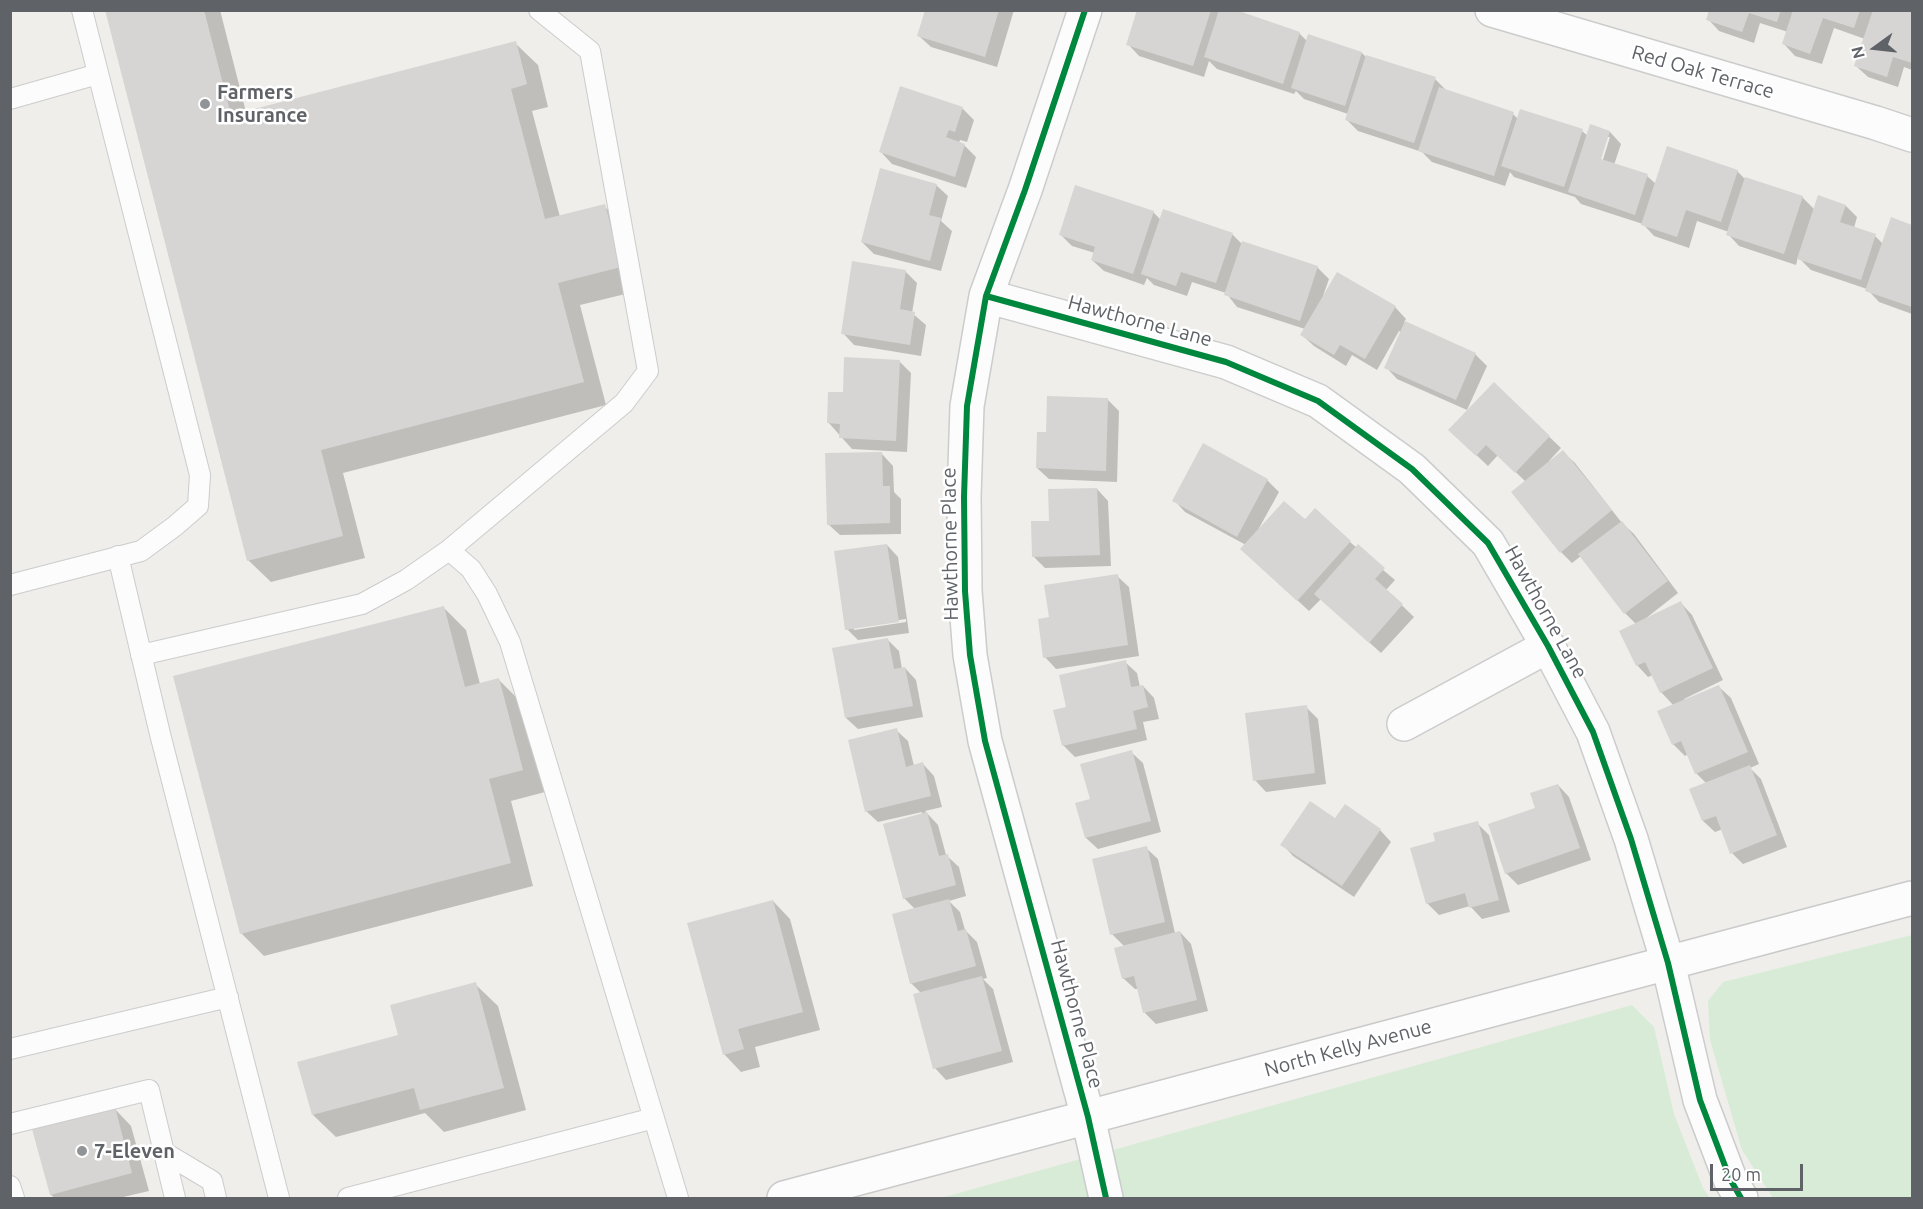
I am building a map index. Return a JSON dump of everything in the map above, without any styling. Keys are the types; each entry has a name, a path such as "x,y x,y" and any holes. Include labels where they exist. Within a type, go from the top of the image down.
{"street":[{"name":"Hawthorne Place","path":"1085,10 1025,190 986,296 967,406 964,497 965,591 970,655 985,741 1088,1116 1107,1198"},
{"name":"Red Oak Terrace","path":"1492,10 1912,135"},
{"name":"Hawthorne Lane","path":"986,296 1226,362 1318,401 1412,470 1488,543 1548,646 1593,732 1631,839 1668,963 1700,1100 1730,1179 1741,1198"},
{"path":"1404,724 1548,646"},
{"name":"North Kelly Avenue","path":"784,1198 1912,898"}],"lane":[{"path":"10,585 141,551 198,506 200,474 82,10"},
{"path":"141,655 363,604 449,550 624,403 648,371 590,51 539,10"},
{"path":"10,99 98,74"},
{"path":"449,550 471,569 487,594 510,642 678,1198"},
{"path":"118,556 279,1198"},
{"path":"10,1049 228,997"},
{"path":"10,1124 149,1090 176,1198"},
{"path":"348,1198 654,1118"},
{"path":"165,1153 212,1181 216,1198"},
{"path":"10,1186 14,1198"}],"green space":[{"path":"1912,935 1912,1198 1773,1198 1742,1150 1710,1040 1708,1001 1723,982"},
{"path":"1632,1005 1654,1027 1674,1114 1703,1188 1710,1198 941,1198"}],"building":[{"path":"105,10 204,10 231,115 516,41 527,84 511,89 545,219 605,204 621,267 558,283 584,382 321,450 343,536 247,561"},
{"path":"925,10 999,10 985,57 917,36"},
{"path":"1137,10 1211,10 1193,66 1126,45"},
{"path":"1219,10 1236,10 1300,32 1283,84 1204,57"},
{"path":"1709,10 1781,10 1777,22 1749,13 1742,32 1706,20"},
{"path":"1793,10 1860,10 1854,28 1823,18 1810,54 1782,44"},
{"path":"1873,10 1912,10 1912,63 1893,57 1887,77 1854,66"},
{"path":"1308,34 1362,52 1345,106 1291,88"},
{"path":"1366,55 1436,77 1414,143 1345,120"},
{"path":"900,86 963,107 955,132 949,130 946,137 965,144 955,177 879,152"},
{"path":"1439,87 1514,112 1494,176 1418,151"},
{"path":"1520,109 1583,129 1564,187 1501,166"},
{"path":"1590,124 1610,131 1601,159 1648,174 1635,215 1568,192"},
{"path":"1667,146 1738,170 1721,222 1686,210 1677,237 1641,225"},
{"path":"880,168 937,184 929,215 941,218 930,261 861,242"},
{"path":"1745,177 1803,196 1784,254 1726,235"},
{"path":"1075,185 1154,211 1133,274 1091,260 1095,247 1059,235"},
{"path":"1818,195 1846,205 1840,222 1876,234 1861,280 1797,259"},
{"path":"1163,209 1233,233 1216,283 1181,272 1176,286 1141,274"},
{"path":"1891,217 1912,225 1912,307 1865,291"},
{"path":"1242,241 1318,266 1300,321 1224,295"},
{"path":"852,261 906,270 900,309 915,312 910,345 841,334"},
{"path":"1337,272 1396,306 1365,359 1340,345 1334,355 1300,335"},
{"path":"1405,321 1476,353 1456,400 1384,368"},
{"path":"844,357 900,360 896,441 839,438 840,424 827,423 828,392 843,392"},
{"path":"1494,382 1550,436 1515,473 1486,445 1476,456 1448,430"},
{"path":"1047,396 1108,398 1106,471 1036,468 1037,432 1046,432"},
{"path":"1203,443 1268,479 1237,537 1172,501"},
{"path":"1563,450 1612,510 1560,553 1511,492"},
{"path":"882,452 883,486 890,486 890,523 827,525 825,453"},
{"path":"1097,488 1100,555 1032,557 1031,521 1049,521 1048,489"},
{"path":"1284,501 1305,519 1315,508 1351,541 1297,601 1240,549"},
{"path":"1622,521 1668,581 1624,614 1578,554"},
{"path":"887,544 899,622 845,630 834,551"},
{"path":"1358,544 1385,568 1375,579 1403,604 1369,643 1314,594"},
{"path":"1118,574 1128,645 1043,658 1038,619 1049,617 1044,585"},
{"path":"1681,601 1713,668 1660,693 1645,662 1636,666 1619,631"},
{"path":"444,606 465,687 499,678 523,770 489,779 511,863 240,934 173,676"},
{"path":"888,638 894,669 905,667 913,706 845,718 832,648"},
{"path":"1126,660 1131,687 1143,685 1148,707 1133,711 1137,729 1062,746 1053,710 1066,707 1059,675"},
{"path":"1719,685 1748,752 1695,774 1681,741 1672,745 1657,711"},
{"path":"1307,705 1315,773 1253,781 1245,713"},
{"path":"897,728 906,767 923,762 931,796 865,812 848,740"},
{"path":"1132,750 1151,821 1085,838 1075,803 1090,799 1080,764"},
{"path":"1750,765 1777,835 1730,854 1716,816 1702,821 1689,789"},
{"path":"1558,784 1580,848 1505,874 1488,824 1535,808 1530,793"},
{"path":"1310,801 1335,818 1345,804 1381,829 1342,886 1280,845"},
{"path":"927,812 939,856 948,854 956,885 903,899 883,824"},
{"path":"1478,821 1499,900 1469,908 1465,893 1426,904 1410,848 1435,841 1433,833"},
{"path":"1147,846 1165,922 1110,935 1092,859"},
{"path":"949,899 958,931 966,929 976,966 910,984 892,914"},
{"path":"773,900 803,1012 738,1029 744,1049 723,1055 687,923"},
{"path":"1180,931 1197,1000 1143,1013 1134,976 1122,979 1114,948"},
{"path":"982,976 1002,1051 933,1069 913,994"},
{"path":"476,982 504,1088 420,1110 414,1088 312,1115 297,1062 398,1035 390,1005"},
{"name":"7-Eleven","path":"115,1107 132,1173 50,1195 32,1129"}],"cycle path":[{"path":"1085,10 1025,190 986,296 967,406 964,497 965,591 970,655 985,741 1088,1117 1106,1198"},
{"path":"986,296 1226,362 1318,401 1412,469 1488,543 1548,646 1593,732 1631,839 1668,963 1700,1100 1730,1179 1741,1198"}],"place":[{"name":"Farmers Insurance","path":"205,104"},
{"name":"7-Eleven","path":"82,1151"}]}
